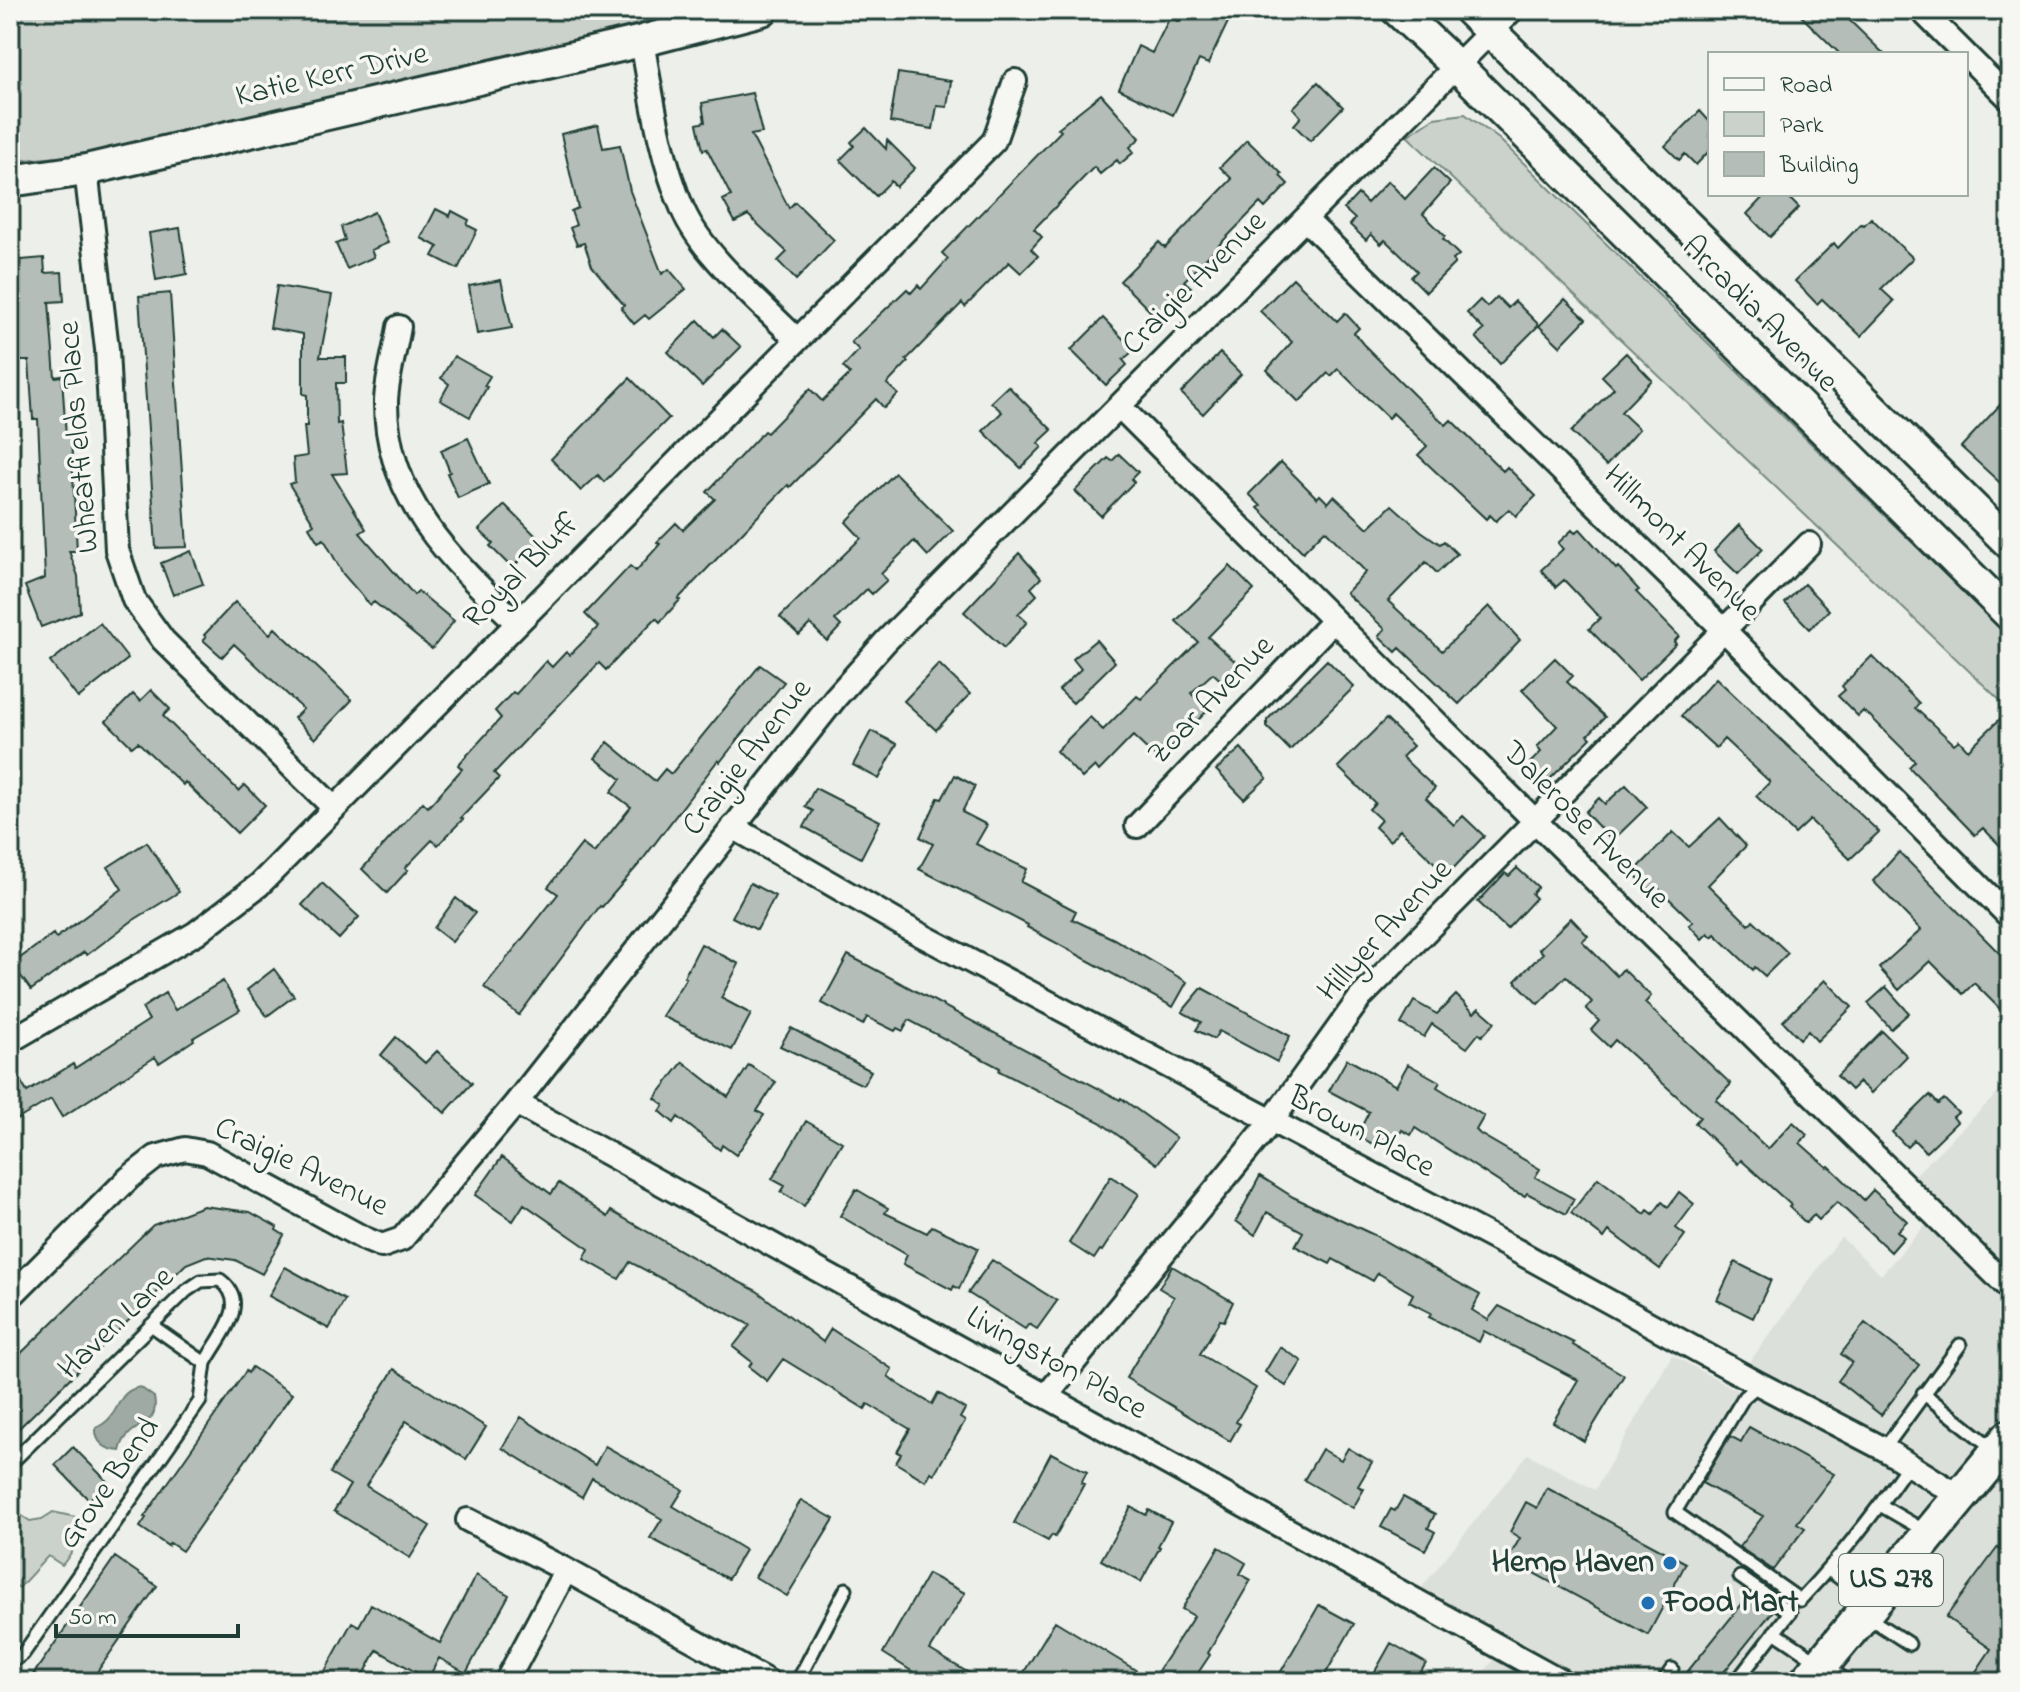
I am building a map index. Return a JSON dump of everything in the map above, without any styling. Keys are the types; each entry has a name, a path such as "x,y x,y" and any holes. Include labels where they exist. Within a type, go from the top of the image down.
{"main road":[{"name":"US 278","path":"1826,1676 1868,1608 2003,1444"}],"street":[{"name":"Katie Kerr Drive","path":"10,181 86,170 642,41 762,10"},
{"path":"1397,10 1457,66"},
{"path":"1469,10 1490,33"},
{"name":"Craigie Avenue","path":"10,1297 129,1178 156,1157 185,1149 219,1158 365,1239 382,1246 402,1239 516,1103 836,697 886,641 1512,10"},
{"path":"1921,10 1964,52"},
{"name":"Arcadia Avenue","path":"1490,33 2010,544"},
{"path":"642,41 662,145 684,212 710,252 797,340"},
{"path":"1968,56 2010,99"},
{"name":"Arcadia Avenue","path":"1457,66 2010,615"},
{"name":"Royal Bluff","path":"10,1041 196,933 259,885 994,141 1015,81"},
{"name":"Wheatfields Place","path":"86,170 107,349 117,550 134,600 163,640 334,808"},
{"name":"Hillmont Avenue","path":"1305,219 1724,630 2010,917"},
{"path":"399,327 386,400 393,461 420,519 458,567 517,623"},
{"name":"Dalerose Avenue","path":"1119,406 2010,1289"},
{"name":"Hillyer Avenue","path":"1047,1395 1271,1122 1360,998 1809,544"},
{"name":"Zoar Avenue","path":"1137,826 1333,621"},
{"name":"Brown Place","path":"733,827 906,927 1884,1449 1959,1496"},
{"name":"Livingston Place","path":"516,1103 1563,1682"},
{"path":"468,1520 566,1570 769,1682"},
{"path":"506,1682 566,1570"}],"lane":[{"name":"Haven Lane","path":"10,1464 186,1291 201,1281 220,1280 232,1289 236,1301 233,1315 205,1363"},
{"path":"151,1325 205,1363"},
{"path":"1884,1449 1960,1345"},
{"name":"Grove Bend","path":"10,1663 23,1654 200,1401 205,1363"},
{"path":"1759,1384 1744,1397 1675,1512 1800,1600 1829,1570 1908,1465"},
{"path":"1923,1393 2003,1444"},
{"path":"1880,1505 1929,1533"},
{"path":"1829,1570 1909,1644"},
{"path":"1736,1682 1790,1612 1740,1577"},
{"path":"797,1682 846,1589"},
{"path":"1774,1632 1826,1676"},
{"path":"1663,1682 1672,1669"}],"shaded area":[{"path":"2010,1081 2010,1682 1475,1682 1501,1652 1411,1601 1528,1454 1595,1490 1672,1355 1737,1390 1753,1357 1841,1237 1881,1275 1941,1207 1914,1176"},
{"path":"140,1387 154,1397 153,1415 129,1434 120,1451 106,1447 99,1442 96,1428 105,1423 126,1394"}],"green space":[{"path":"10,10 693,10 135,151 10,161"},
{"path":"1465,114 1499,139 2010,638 2010,710 1407,136 1434,118"},
{"path":"10,1508 30,1521 42,1519 53,1512 89,1520 62,1565 48,1556 19,1588 10,1581"}],"building":[{"path":"1185,10 1209,10 1229,20 1208,64 1199,60 1173,115 1119,89 1138,46 1152,53 1170,17 1180,22"},
{"path":"1795,10 1839,10 1882,52 1838,52"},
{"path":"898,73 951,81 947,107 937,106 933,129 890,122"},
{"path":"1318,82 1343,107 1310,141 1294,125 1301,117 1293,108"},
{"path":"752,93 762,133 751,135 789,208 795,202 834,240 796,280 778,261 787,252 748,215 735,222 723,200 731,196 707,149 703,150 697,124 705,122 702,103"},
{"path":"1101,94 1140,138 1130,147 1134,152 1120,164 1117,160 1100,174 1094,167 1034,229 1042,237 1031,249 1038,256 1021,273 1009,262 965,307 962,303 887,384 898,394 884,408 876,399 790,487 788,485 678,599 660,622 656,618 606,670 599,663 494,773 499,778 463,819 438,845 432,840 405,868 408,870 387,893 362,869 423,802 428,807 462,769 458,765 501,718 495,711 513,692 516,694 546,661 552,667 566,652 570,655 598,627 585,614 630,566 636,571 660,544 657,542 676,523 683,530 715,499 707,492 764,431 767,433 810,389 822,401 850,374 843,367 859,350 851,342 907,289 911,293 918,285 921,289 948,259 942,253 1061,131 1058,128"},
{"path":"1700,111 1708,120 1708,152 1696,165 1685,154 1679,160 1665,146"},
{"path":"598,125 603,148 620,145 630,191 662,274 669,269 686,289 649,319 645,315 634,324 621,308 624,305 592,266 584,243 577,245 570,228 576,225 571,211 578,208 561,134"},
{"path":"866,128 886,149 887,140 915,168 896,187 891,181 876,196 840,160 854,146 851,142"},
{"path":"1247,140 1282,174 1280,176 1288,184 1265,208 1260,203 1184,281 1191,287 1159,320 1120,281 1159,242 1165,248 1232,179 1220,167"},
{"path":"1434,168 1450,183 1423,214 1459,255 1426,292 1411,277 1417,271 1385,240 1381,244 1371,234 1366,240 1350,225 1355,219 1344,209 1358,194 1367,203 1388,181 1405,199"},
{"path":"1764,196 1787,196 1799,208 1770,237 1747,214"},
{"path":"436,209 450,216 452,211 469,220 467,225 477,230 458,269 433,256 438,247 421,238"},
{"path":"374,212 388,243 371,250 374,257 347,269 336,244 345,240 341,227"},
{"path":"1871,218 1913,258 1881,289 1894,301 1861,336 1822,299 1817,304 1795,281 1834,243 1838,248"},
{"path":"180,228 187,274 156,280 149,233"},
{"path":"44,258 45,273 62,272 64,301 49,302 55,377 62,376 66,437 71,437 77,551 69,551 78,576 80,612 41,627 25,586 45,578 38,419 33,419 29,361 13,361 10,261"},
{"path":"1293,278 1337,321 1345,313 1359,328 1354,333 1363,344 1420,401 1446,425 1451,420 1503,471 1507,467 1536,496 1516,516 1509,509 1496,521 1490,515 1486,519 1418,455 1427,446 1393,413 1388,418 1338,369 1331,376 1328,373 1299,402 1267,370 1292,342 1260,311"},
{"path":"501,280 512,328 477,334 469,286"},
{"path":"277,286 332,295 320,357 346,357 346,383 336,383 337,424 341,423 347,473 332,474 366,529 360,533 414,595 418,591 454,621 432,649 374,602 370,605 343,574 324,539 318,542 309,527 314,524 289,484 295,482 293,458 307,456 304,426 307,426 307,395 303,394 303,334 270,328"},
{"path":"170,293 187,547 156,548 139,296"},
{"path":"1497,297 1508,308 1515,301 1539,325 1500,364 1476,337 1484,330 1467,313 1480,300 1487,307"},
{"path":"1565,299 1586,319 1560,346 1539,326"},
{"path":"1103,318 1134,350 1123,360 1127,365 1106,385 1071,350"},
{"path":"698,320 714,337 722,329 741,347 702,386 668,352"},
{"path":"1220,353 1241,374 1203,414 1181,393"},
{"path":"1626,353 1652,380 1621,412 1639,429 1606,466 1571,432 1614,388 1602,376"},
{"path":"454,356 490,376 470,417 440,400 449,384 441,378"},
{"path":"630,378 669,418 604,482 598,475 581,491 551,459"},
{"path":"1008,386 1052,430 1038,443 1042,447 1021,468 983,431 1002,412 991,402"},
{"path":"2010,394 2010,492 1961,447"},
{"path":"468,438 489,484 458,498 441,450"},
{"path":"1119,454 1138,472 1131,479 1134,482 1101,516 1075,491 1108,458 1112,461"},
{"path":"1281,462 1317,498 1320,495 1328,503 1334,496 1368,528 1392,505 1421,531 1440,544 1444,541 1457,554 1437,573 1426,562 1388,601 1442,651 1489,606 1520,640 1459,704 1400,648 1396,652 1379,636 1385,629 1346,593 1366,572 1325,530 1303,552 1258,508 1261,506 1249,494"},
{"path":"895,473 953,531 928,556 914,541 881,574 887,580 872,594 867,589 835,620 841,626 827,641 810,624 799,635 780,617 861,538 846,522"},
{"path":"505,505 540,540 512,568 479,530"},
{"path":"1739,525 1763,549 1738,574 1714,551"},
{"path":"1580,529 1679,636 1674,642 1676,644 1639,680 1589,629 1600,618 1564,580 1556,587 1541,570 1563,549 1558,543 1572,530 1575,533"},
{"path":"191,551 203,584 173,595 161,563"},
{"path":"1019,553 1041,578 1031,588 1037,595 1018,614 1027,622 1004,648 964,612"},
{"path":"1230,566 1254,590 1208,637 1239,665 1237,667 1242,672 1228,687 1213,673 1191,693 1207,711 1162,757 1158,753 1154,756 1133,736 1099,771 1095,766 1082,778 1056,751 1090,717 1103,730 1137,696 1141,699 1198,642 1176,621"},
{"path":"1804,584 1829,610 1810,629 1785,603"},
{"path":"235,602 270,634 275,628 352,700 315,739 294,718 303,709 234,644 222,657 203,640 204,635"},
{"path":"100,623 128,659 78,698 50,662"},
{"path":"1096,640 1115,662 1073,703 1059,690 1081,669 1073,659"},
{"path":"1872,656 1919,703 1915,708 1954,744 1959,740 1968,750 2000,719 2010,730 2010,856 1983,828 1975,835 1909,767 1915,761 1870,716 1863,711 1858,716 1838,696 1845,690 1842,686"},
{"path":"1555,658 1573,676 1567,682 1605,717 1588,735 1591,738 1543,786 1525,768 1541,752 1537,747 1557,726 1522,690"},
{"path":"1327,660 1354,687 1290,750 1267,727 1267,720"},
{"path":"939,664 970,694 936,730 904,701"},
{"path":"760,665 784,682 720,762 718,760 640,863 600,906 519,1015 484,987 558,894 548,887 582,844 594,853 631,807 611,792 621,779 595,758 608,742 655,781 665,769 671,774"},
{"path":"1716,678 1879,832 1850,859 1810,820 1795,834 1756,796 1770,782 1724,739 1716,748 1681,716"},
{"path":"151,690 170,709 163,716 239,791 245,785 265,805 237,833 185,782 183,785 138,742 132,747 106,721 133,694 140,701"},
{"path":"1386,719 1413,746 1402,757 1435,788 1426,798 1454,825 1463,816 1484,836 1447,875 1400,829 1390,841 1375,827 1381,820 1369,809 1375,803 1338,767"},
{"path":"871,731 897,744 879,779 853,765"},
{"path":"1241,748 1267,778 1244,799 1216,770"},
{"path":"955,775 975,786 962,812 987,825 976,844 1027,869 1021,882 1076,911 1072,919 1114,939 1187,982 1173,1007 1028,925 919,869 933,844 920,837 938,798 942,799"},
{"path":"1626,785 1647,807 1612,841 1585,812 1599,798 1605,804"},
{"path":"815,788 880,821 861,858 804,827 813,811 805,807"},
{"path":"1720,818 1746,846 1708,885 1749,925 1753,920 1788,953 1765,976 1755,967 1753,970 1715,934 1712,937 1708,933 1702,939 1689,925 1693,922 1655,885 1650,890 1633,873 1673,832 1689,847"},
{"path":"147,842 179,892 132,921 87,955 84,952 31,990 12,964 53,934 56,938 122,889 108,867"},
{"path":"1899,852 2010,964 2010,1019 1974,983 1963,994 1930,961 1899,990 1879,968 1921,930 1873,881"},
{"path":"1517,868 1538,887 1532,894 1536,898 1507,929 1478,902 1505,873 1509,876"},
{"path":"322,883 359,917 339,939 302,905"},
{"path":"750,883 775,896 757,930 732,917"},
{"path":"456,898 475,913 452,942 434,928"},
{"path":"1571,918 1588,936 1582,941 1617,976 1623,969 1651,996 1645,1003 1731,1084 1716,1100 1768,1149 1793,1122 1807,1135 1800,1143 1864,1200 1873,1190 1907,1221 1897,1231 1904,1237 1891,1252 1837,1202 1819,1220 1814,1215 1806,1223 1789,1207 1791,1205 1741,1160 1738,1164 1695,1123 1700,1117 1615,1040 1609,1047 1591,1030 1599,1021 1586,1008 1592,1002 1566,976 1538,1004 1515,981 1543,953 1539,949"},
{"path":"701,944 739,964 721,998 751,1014 732,1050 662,1016 686,978"},
{"path":"848,955 1121,1098 1176,1138 1157,1164 1100,1122 999,1071 1000,1068 909,1020 903,1031 897,1028 895,1031 867,1017 863,1025 822,1003"},
{"path":"274,969 294,996 267,1016 247,990"},
{"path":"1825,980 1852,1007 1817,1041 1808,1031 1800,1039 1783,1021"},
{"path":"223,981 240,1010 159,1063 155,1057 62,1117 51,1099 10,1124 10,1063 27,1092 73,1064 75,1068 149,1020 142,1008 165,993 175,1010"},
{"path":"1886,987 1909,1013 1891,1029 1868,1003"},
{"path":"1202,988 1290,1036 1277,1062 1219,1031 1214,1039 1196,1030 1201,1022 1182,1012"},
{"path":"1456,995 1474,1013 1479,1008 1495,1022 1482,1036 1479,1033 1467,1048 1432,1024 1424,1037 1401,1024 1414,1001 1437,1014"},
{"path":"791,1028 871,1071 863,1085 780,1046"},
{"path":"1882,1031 1907,1056 1871,1093 1859,1082 1851,1090 1837,1076"},
{"path":"396,1037 425,1063 437,1051 472,1083 445,1113 381,1055"},
{"path":"1347,1059 1396,1086 1408,1064 1440,1082 1437,1087 1484,1116 1476,1130 1480,1134 1540,1169 1535,1177 1574,1199 1566,1214 1527,1193 1525,1196 1513,1191 1415,1128 1411,1135 1402,1130 1398,1138 1386,1131 1378,1147 1357,1135 1369,1112 1329,1091"},
{"path":"683,1062 728,1097 749,1065 776,1082 757,1111 764,1115 736,1155 722,1145 720,1150 678,1117 674,1123 660,1111 664,1105 655,1098"},
{"path":"1930,1095 1938,1104 1944,1099 1958,1113 1953,1117 1957,1122 1926,1152 1914,1140 1907,1147 1892,1132"},
{"path":"806,1121 842,1142 804,1206 781,1192 785,1186 772,1179"},
{"path":"502,1157 551,1194 559,1183 608,1217 611,1211 757,1291 823,1342 831,1329 892,1369 888,1376 932,1404 938,1393 965,1409 960,1418 965,1421 934,1474 931,1472 926,1481 896,1463 901,1454 897,1452 910,1429 868,1404 865,1409 783,1359 767,1381 749,1367 752,1362 733,1347 750,1325 630,1262 619,1279 584,1259 589,1249 524,1204 513,1221 475,1195"},
{"path":"1111,1176 1139,1194 1094,1259 1069,1243"},
{"path":"1260,1176 1293,1197 1374,1235 1480,1295 1472,1310 1488,1320 1499,1306 1574,1343 1624,1375 1584,1441 1553,1422 1578,1380 1484,1331 1479,1342 1429,1317 1431,1313 1409,1302 1413,1294 1378,1273 1373,1281 1333,1259 1330,1264 1295,1246 1303,1232 1267,1212 1255,1235 1236,1221"},
{"path":"1598,1178 1645,1214 1648,1210 1653,1214 1662,1202 1668,1207 1679,1192 1694,1204 1676,1228 1685,1235 1660,1269 1609,1231 1604,1238 1571,1213"},
{"path":"856,1189 888,1208 885,1213 927,1233 932,1226 978,1248 959,1289 954,1286 952,1290 903,1264 907,1255 840,1216"},
{"path":"203,1206 250,1212 277,1227 276,1230 284,1235 262,1274 235,1260 206,1256 186,1264 10,1437 10,1364 153,1225"},
{"path":"992,1260 1057,1301 1037,1329 1029,1324 1025,1329 968,1293"},
{"path":"1735,1262 1771,1280 1753,1318 1717,1300"},
{"path":"1172,1266 1233,1302 1224,1321 1220,1320 1200,1354 1256,1388 1236,1422 1240,1424 1230,1441 1126,1378 1174,1297 1159,1288"},
{"path":"285,1267 345,1300 329,1329 269,1296"},
{"path":"1865,1323 1919,1365 1881,1415 1838,1381 1852,1362 1841,1354"},
{"path":"1280,1347 1302,1361 1286,1386 1265,1372"},
{"path":"252,1367 292,1394 182,1551 170,1543 168,1546 140,1527 144,1517 246,1371 248,1373"},
{"path":"394,1369 486,1427 466,1459 406,1421 366,1486 430,1526 410,1558 334,1511 350,1485 330,1473"},
{"path":"521,1417 595,1465 605,1446 683,1490 673,1506 745,1550 728,1579 650,1538 662,1519 592,1478 582,1497 502,1448"},
{"path":"1749,1427 1834,1474 1797,1523 1805,1528 1773,1570 1739,1547 1763,1516 1702,1483 1730,1436 1741,1442"},
{"path":"73,1447 108,1482 89,1500 55,1465"},
{"path":"1348,1448 1372,1462 1358,1486 1364,1489 1353,1508 1304,1480 1322,1449 1341,1460"},
{"path":"1051,1453 1087,1472 1081,1483 1084,1484 1055,1537 1052,1535 1048,1541 1014,1523"},
{"path":"1547,1488 1686,1563 1648,1635 1508,1559 1520,1538 1510,1532 1526,1502 1537,1508"},
{"path":"1403,1497 1435,1514 1428,1528 1435,1532 1425,1550 1381,1527 1391,1509 1395,1511"},
{"path":"801,1500 834,1519 787,1596 755,1577"},
{"path":"1131,1507 1146,1515 1149,1510 1171,1522 1141,1582 1101,1560"},
{"path":"1219,1547 1246,1563 1240,1574 1251,1580 1192,1682 1084,1682 1069,1673 1064,1682 1018,1682 1055,1621 1152,1680 1194,1616 1182,1609"},
{"path":"1998,1547 2010,1555 2010,1682 1969,1682 1991,1649 1946,1617"},
{"path":"115,1557 157,1586 90,1682 28,1682"},
{"path":"928,1574 965,1593 930,1650 984,1682 929,1682 883,1653"},
{"path":"476,1575 509,1595 466,1673 439,1658 428,1679 377,1650 360,1682 319,1682 352,1622 359,1626 371,1604 440,1643"},
{"path":"1750,1594 1773,1611 1716,1682 1679,1682"},
{"path":"1319,1605 1354,1624 1321,1682 1275,1682"},
{"path":"1391,1643 1426,1663 1415,1682 1369,1682"}],"place":[{"name":"Hemp Haven","path":"1670,1563"},
{"name":"Food Mart","path":"1648,1603"}]}
